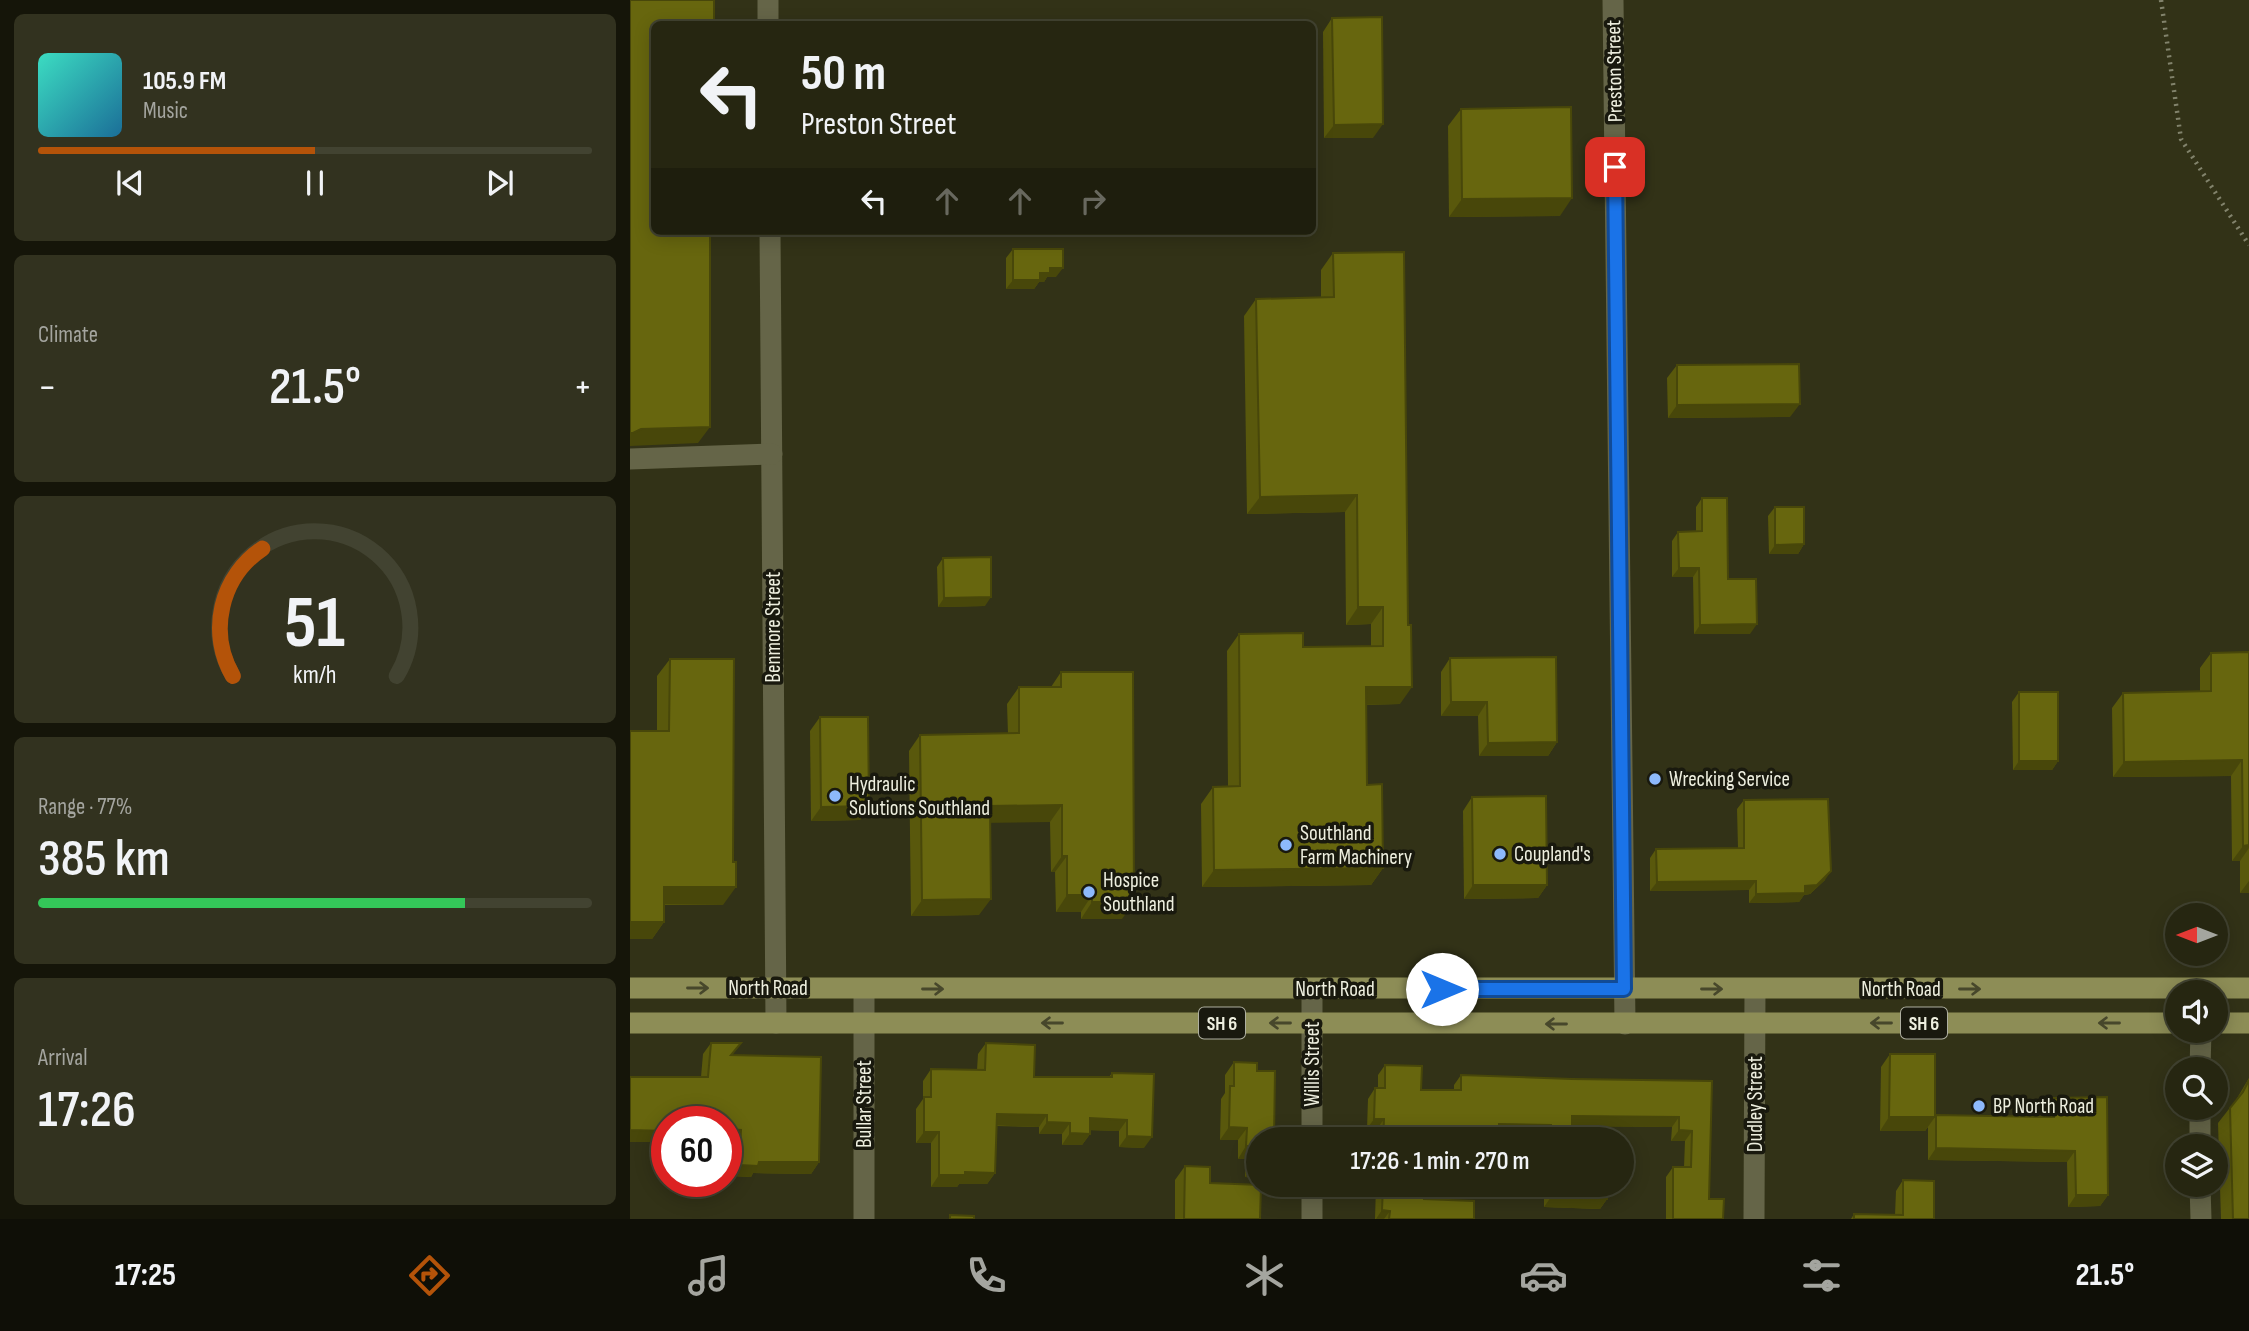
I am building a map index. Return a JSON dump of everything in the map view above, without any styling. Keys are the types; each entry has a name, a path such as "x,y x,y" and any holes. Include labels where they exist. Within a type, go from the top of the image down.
{"main road":[{"name":"North Road","path":"630,988 2165,990"},
{"name":"North Road","path":"2228,989 2249,988"},
{"name":"North Road","path":"630,1023 2165,1023"},
{"path":"2228,1023 2249,1023"}],"street":[{"path":"768,0 768,21"},
{"name":"Preston Street","path":"1613,0 1625,1024"},
{"name":"Benmore Street","path":"770,235 776,1023"},
{"path":"630,459 772,454"},
{"name":"Bullar Street","path":"864,989 864,1219"},
{"name":"Willis Street","path":"1312,989 1312,1127"},
{"name":"Dudley Street","path":"1754,1219 1755,989"},
{"path":"1312,1197 1312,1219"},
{"path":"2200,1197 2200,1219"}],"path":[{"path":"2161,0 2181,139 2249,245"}],"building":[{"path":"630,0 714,0 714,21 651,21 651,235 710,235 710,427 641,429 630,433"},
{"path":"1382,17 1383,124 1334,125 1332,18"},
{"path":"1571,107 1572,198 1462,199 1461,109"},
{"path":"1013,249 1063,249 1063,268 1050,268 1050,273 1040,273 1040,280 1013,280"},
{"path":"1404,252 1408,625 1411,625 1412,687 1366,687 1367,785 1382,784 1383,868 1214,870 1213,787 1240,786 1239,634 1303,633 1303,647 1383,646 1383,607 1358,607 1357,495 1260,497 1256,299 1334,297 1333,253"},
{"path":"1799,364 1800,404 1677,405 1677,365"},
{"path":"1702,498 1727,498 1728,579 1756,579 1757,624 1700,625 1699,568 1679,568 1678,532 1702,531"},
{"path":"1775,507 1804,507 1804,544 1775,545"},
{"path":"991,557 991,597 944,598 943,558"},
{"path":"2249,652 2249,845 2243,846 2242,760 2124,762 2123,693 2211,691 2211,653"},
{"path":"1556,657 1557,742 1488,743 1487,702 1451,702 1450,658"},
{"path":"670,659 734,659 733,862 736,862 736,887 664,887 664,922 630,922 630,731 669,731"},
{"path":"1061,672 1133,672 1134,902 1092,902 1092,895 1067,895 1067,856 1062,856 1062,805 990,806 991,899 922,900 920,735 1019,733 1019,687 1061,687"},
{"path":"2019,692 2058,692 2058,761 2019,761"},
{"path":"820,717 868,717 869,806 821,807"},
{"name":"Coupland's","path":"1546,796 1547,885 1473,885 1472,797"},
{"path":"1828,799 1831,871 1817,885 1805,886 1805,893 1756,894 1756,881 1657,882 1656,849 1744,848 1744,800"},
{"path":"711,1043 741,1043 731,1055 821,1057 819,1162 759,1162 758,1166 742,1165 742,1106 651,1106 651,1131 630,1130 630,1077 708,1077"},
{"path":"986,1043 1035,1045 1034,1077 1154,1074 1152,1137 1127,1136 1127,1120 1090,1118 1090,1134 1070,1133 1070,1123 1047,1122 1047,1115 997,1114 995,1173 939,1175 939,1132 924,1132 924,1097 931,1097 931,1069 985,1070"},
{"path":"1890,1054 1935,1054 1935,1117 1889,1117"},
{"path":"1234,1062 1257,1063 1257,1071 1275,1071 1274,1127 1229,1127 1230,1086 1234,1086"},
{"path":"1385,1065 1422,1066 1421,1090 1461,1090 1461,1075 1712,1081 1709,1199 1724,1199 1723,1219 1673,1219 1673,1167 1691,1167 1692,1131 1679,1130 1679,1117 1572,1116 1572,1127 1499,1124 1499,1127 1384,1127 1384,1119 1374,1119 1375,1088 1385,1088"},
{"path":"2249,1080 2249,1219 2233,1219 2230,1108"},
{"path":"2107,1097 2108,1195 2076,1195 2075,1151 1936,1148 1936,1115 2054,1117 2054,1098"},
{"path":"1185,1166 1210,1167 1210,1183 1246,1184 1246,1197 1261,1197 1260,1219 1184,1219"},
{"path":"1903,1180 1934,1181 1934,1219 1854,1219 1854,1214 1903,1215"},
{"path":"1383,1197 1474,1201 1474,1219 1389,1219 1390,1211 1382,1210"},
{"path":"1551,1197 1607,1197 1607,1199"},
{"path":"950,1215 974,1216 974,1219 950,1219"}],"place":[{"name":"Wrecking Service","path":"1655,779"},
{"name":"Hydraulic Solutions Southland","path":"835,796"},
{"name":"Southland Farm Machinery","path":"1286,845"},
{"name":"Coupland's","path":"1500,854"},
{"name":"Hospice Southland","path":"1089,892"},
{"name":"BP North Road","path":"1979,1106"}],"route":[{"path":"1442,989 1624,989 1615,167"}]}
